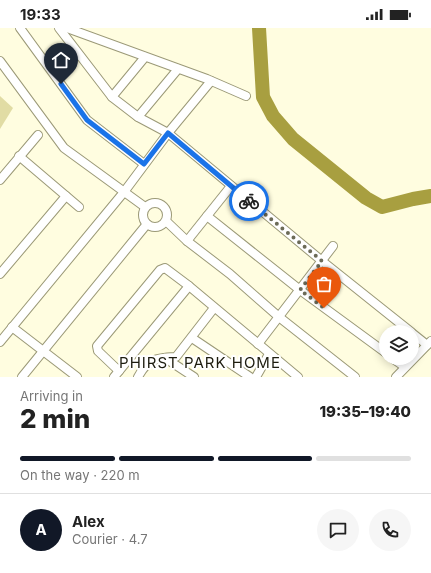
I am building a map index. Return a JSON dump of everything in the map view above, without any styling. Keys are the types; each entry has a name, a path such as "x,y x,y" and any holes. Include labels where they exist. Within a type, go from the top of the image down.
{"street":[{"path":"20,28 87,120 144,164"},
{"path":"59,28 112,97 138,117 168,133 401,325"},
{"path":"67,28 211,81 246,96"},
{"path":"112,97 145,57"},
{"path":"0,61 64,148 145,207"},
{"path":"138,117 178,69"},
{"path":"0,342 124,192 168,133 211,81"},
{"path":"0,180 38,135"},
{"path":"19,156 79,207"},
{"path":"187,241 231,186"},
{"path":"0,274 66,196"},
{"path":"151,202 159,202 165,207 168,214 166,221 161,226 153,227 146,224 143,219 145,207 151,202"},
{"path":"207,216 300,290 379,348"},
{"path":"166,221 187,241 230,274 279,317 355,377"},
{"path":"22,377 146,224"},
{"path":"258,344 333,246"},
{"path":"189,286 117,374 98,351 97,346 106,333 160,270 165,268 189,286 296,377"},
{"path":"138,377 142,370 154,359 176,357 214,308"},
{"path":"12,327 77,377"},
{"path":"396,377 429,343 419,337"},
{"path":"192,338 250,377"},
{"path":"256,377 269,354"},
{"path":"165,358 194,377"}],"shaded area":[{"path":"0,96 13,108 0,129"}],"waterway":[{"path":"259,28 263,97 273,116 293,139 366,198 382,207 431,196"}],"way so far":[{"path":"249,201 322,261 300,290 324,308"}],"district":[{"name":"PHIRST PARK HOME","path":"200,362"}],"route":[{"path":"61,84 87,120 144,164 168,133 249,201"}]}
